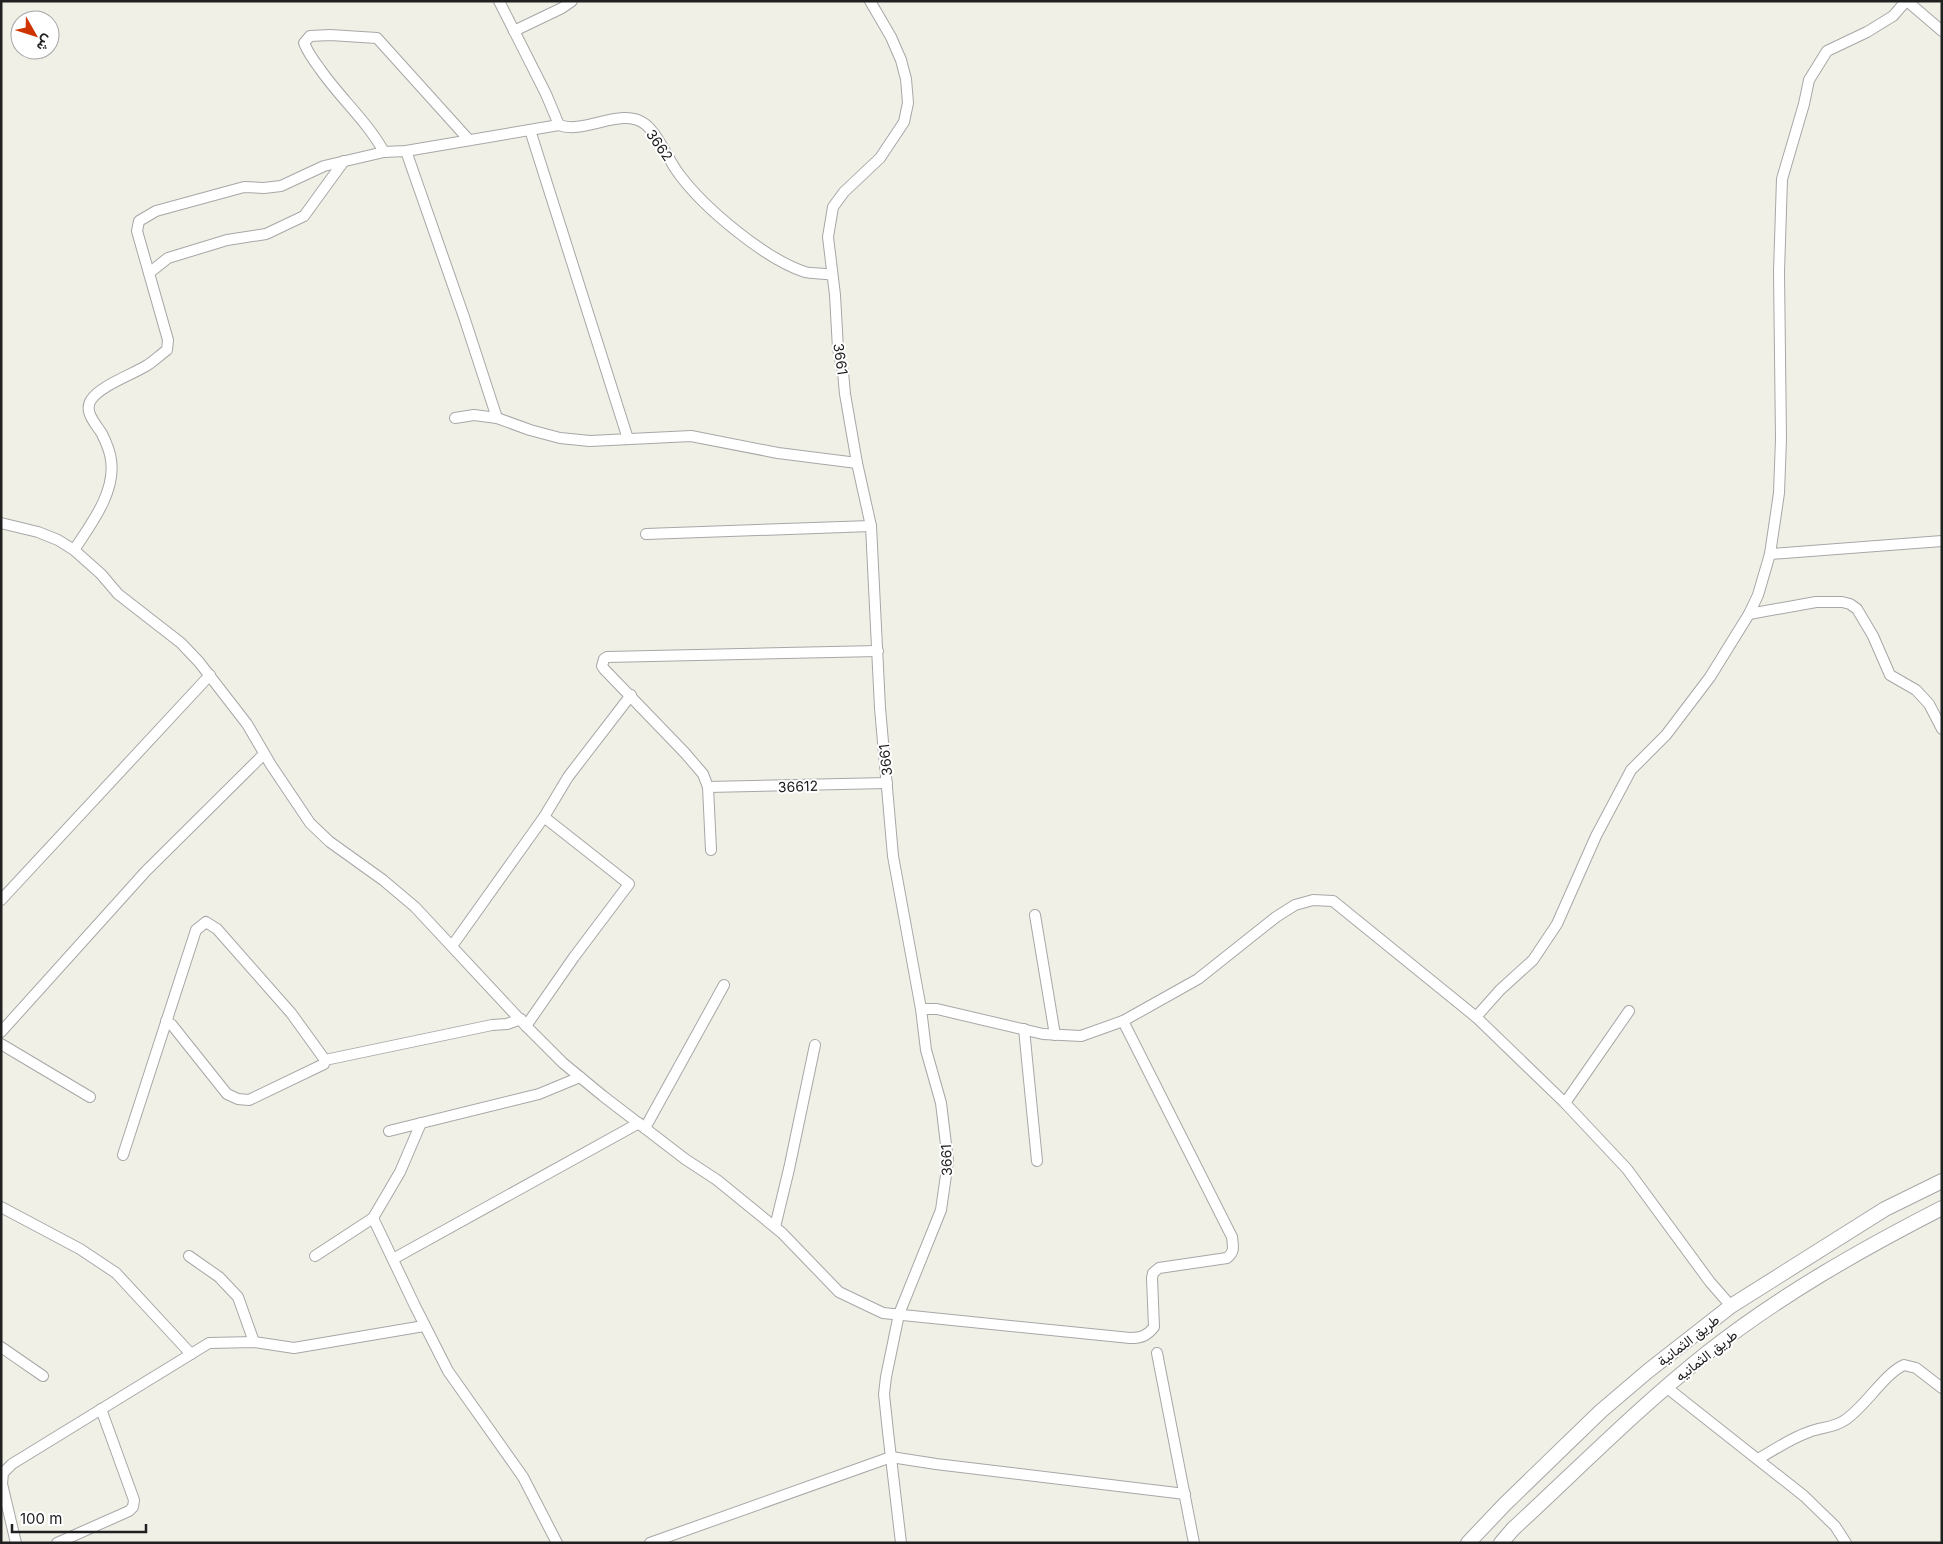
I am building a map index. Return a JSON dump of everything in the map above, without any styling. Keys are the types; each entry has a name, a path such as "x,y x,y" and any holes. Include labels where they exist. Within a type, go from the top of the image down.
{"street":[{"path":"499,1 546,94 559,126"},
{"path":"514,31 562,8 572,1"},
{"name":"3661","path":"870,1 891,37 901,60 906,78 908,103 904,122 880,158 844,192 833,207 828,237 835,295 838,349 856,463 872,526 880,708 893,856 926,1050 941,1103 948,1161 948,1176 936,1226 899,1314 884,1394 901,1543"},
{"path":"1476,1017 1500,990 1532,960 1557,924 1596,836 1631,770 1666,735 1710,677 1749,614 1758,595 1770,554 1779,493 1781,439 1779,272 1782,179 1809,80 1827,51 1867,32 1893,16 1907,1 1942,31"},
{"path":"384,152 368,127 329,82 307,50 304,43 310,36 330,35 377,38 468,140"},
{"name":"3662","path":"74,550 105,497 110,484 111,472 108,449 101,432 88,410 89,402 98,393 147,366 167,350 168,340 137,231 139,221 156,211 244,187 264,188 281,186 324,166 384,152 406,151 530,130 559,126 574,127 626,118 644,124 689,186 732,227 762,249 786,263 806,272 832,275"},
{"path":"530,130 628,439"},
{"path":"406,151 497,418"},
{"path":"149,273 168,258 227,240 266,234 304,216 344,161"},
{"path":"455,418 474,415 497,418 560,438 590,441 691,436 778,453 856,463"},
{"path":"1,523 38,532 58,540 74,550 101,574 118,594 181,644 210,675 247,724 264,754 310,823 330,842 415,907 563,1063 685,1159 717,1180 775,1227 839,1292 883,1313 1141,1338 1154,1327 1152,1278 1153,1273 1158,1268 1226,1258 1232,1255 1234,1248 1232,1237 1123,1021"},
{"path":"646,534 872,526"},
{"path":"1770,554 1942,541"},
{"path":"1749,614 1816,602 1842,602 1850,604 1857,609 1873,636 1890,675 1916,690 1929,704 1942,729"},
{"path":"711,850 708,788 703,774 631,695 604,669 602,662 607,657 878,651"},
{"path":"1,900 210,675"},
{"path":"452,946 544,817 568,777 631,695"},
{"path":"1,1032 42,989 54,972 146,872 264,754"},
{"name":"36612","path":"708,788 887,783"},
{"path":"325,1060 492,1025 523,1023 629,884 544,817"},
{"path":"920,1009 938,1009 1054,1035 1081,1036 1123,1021 1198,979 1295,905 1313,900 1333,901 1476,1017 1565,1103 1627,1169 1710,1282 1731,1306"},
{"path":"1035,915 1054,1035"},
{"path":"123,1155 196,930 206,922 217,929 291,1013 325,1060"},
{"path":"393,1259 642,1126 724,985"},
{"path":"1565,1103 1629,1011"},
{"path":"166,1021 172,1025 227,1094 238,1099 248,1100 311,1072 324,1064 325,1060"},
{"path":"1024,1029 1037,1161"},
{"path":"1,1044 90,1097"},
{"path":"775,1227 815,1045"},
{"path":"389,1131 539,1094 580,1077"},
{"path":"315,1256 373,1218 400,1172 421,1123"},
{"name":"طريق الثمانية","path":"1468,1543 1505,1504 1601,1411 1648,1371 1731,1306 1885,1209 1942,1181"},
{"path":"1,1206 80,1249 116,1273 191,1354"},
{"name":"طريق الثمانيه","path":"1501,1543 1513,1529 1666,1386 1740,1328 1783,1299 1879,1240 1942,1208"},
{"path":"373,1218 424,1326 448,1371 522,1477 557,1543"},
{"path":"189,1256 219,1277 238,1296 254,1342"},
{"path":"16,1543 2,1484 3,1473 12,1464 209,1343 254,1342 294,1348 424,1326"},
{"path":"1,1347 43,1376"},
{"path":"1157,1353 1194,1543"},
{"path":"1758,1459 1809,1432 1833,1427 1845,1421 1899,1367 1916,1368 1942,1388"},
{"path":"1666,1386 1821,1511 1835,1526 1846,1543"},
{"path":"57,1543 129,1511 133,1507 134,1500 101,1409"},
{"path":"650,1543 891,1457 1185,1494"}]}
